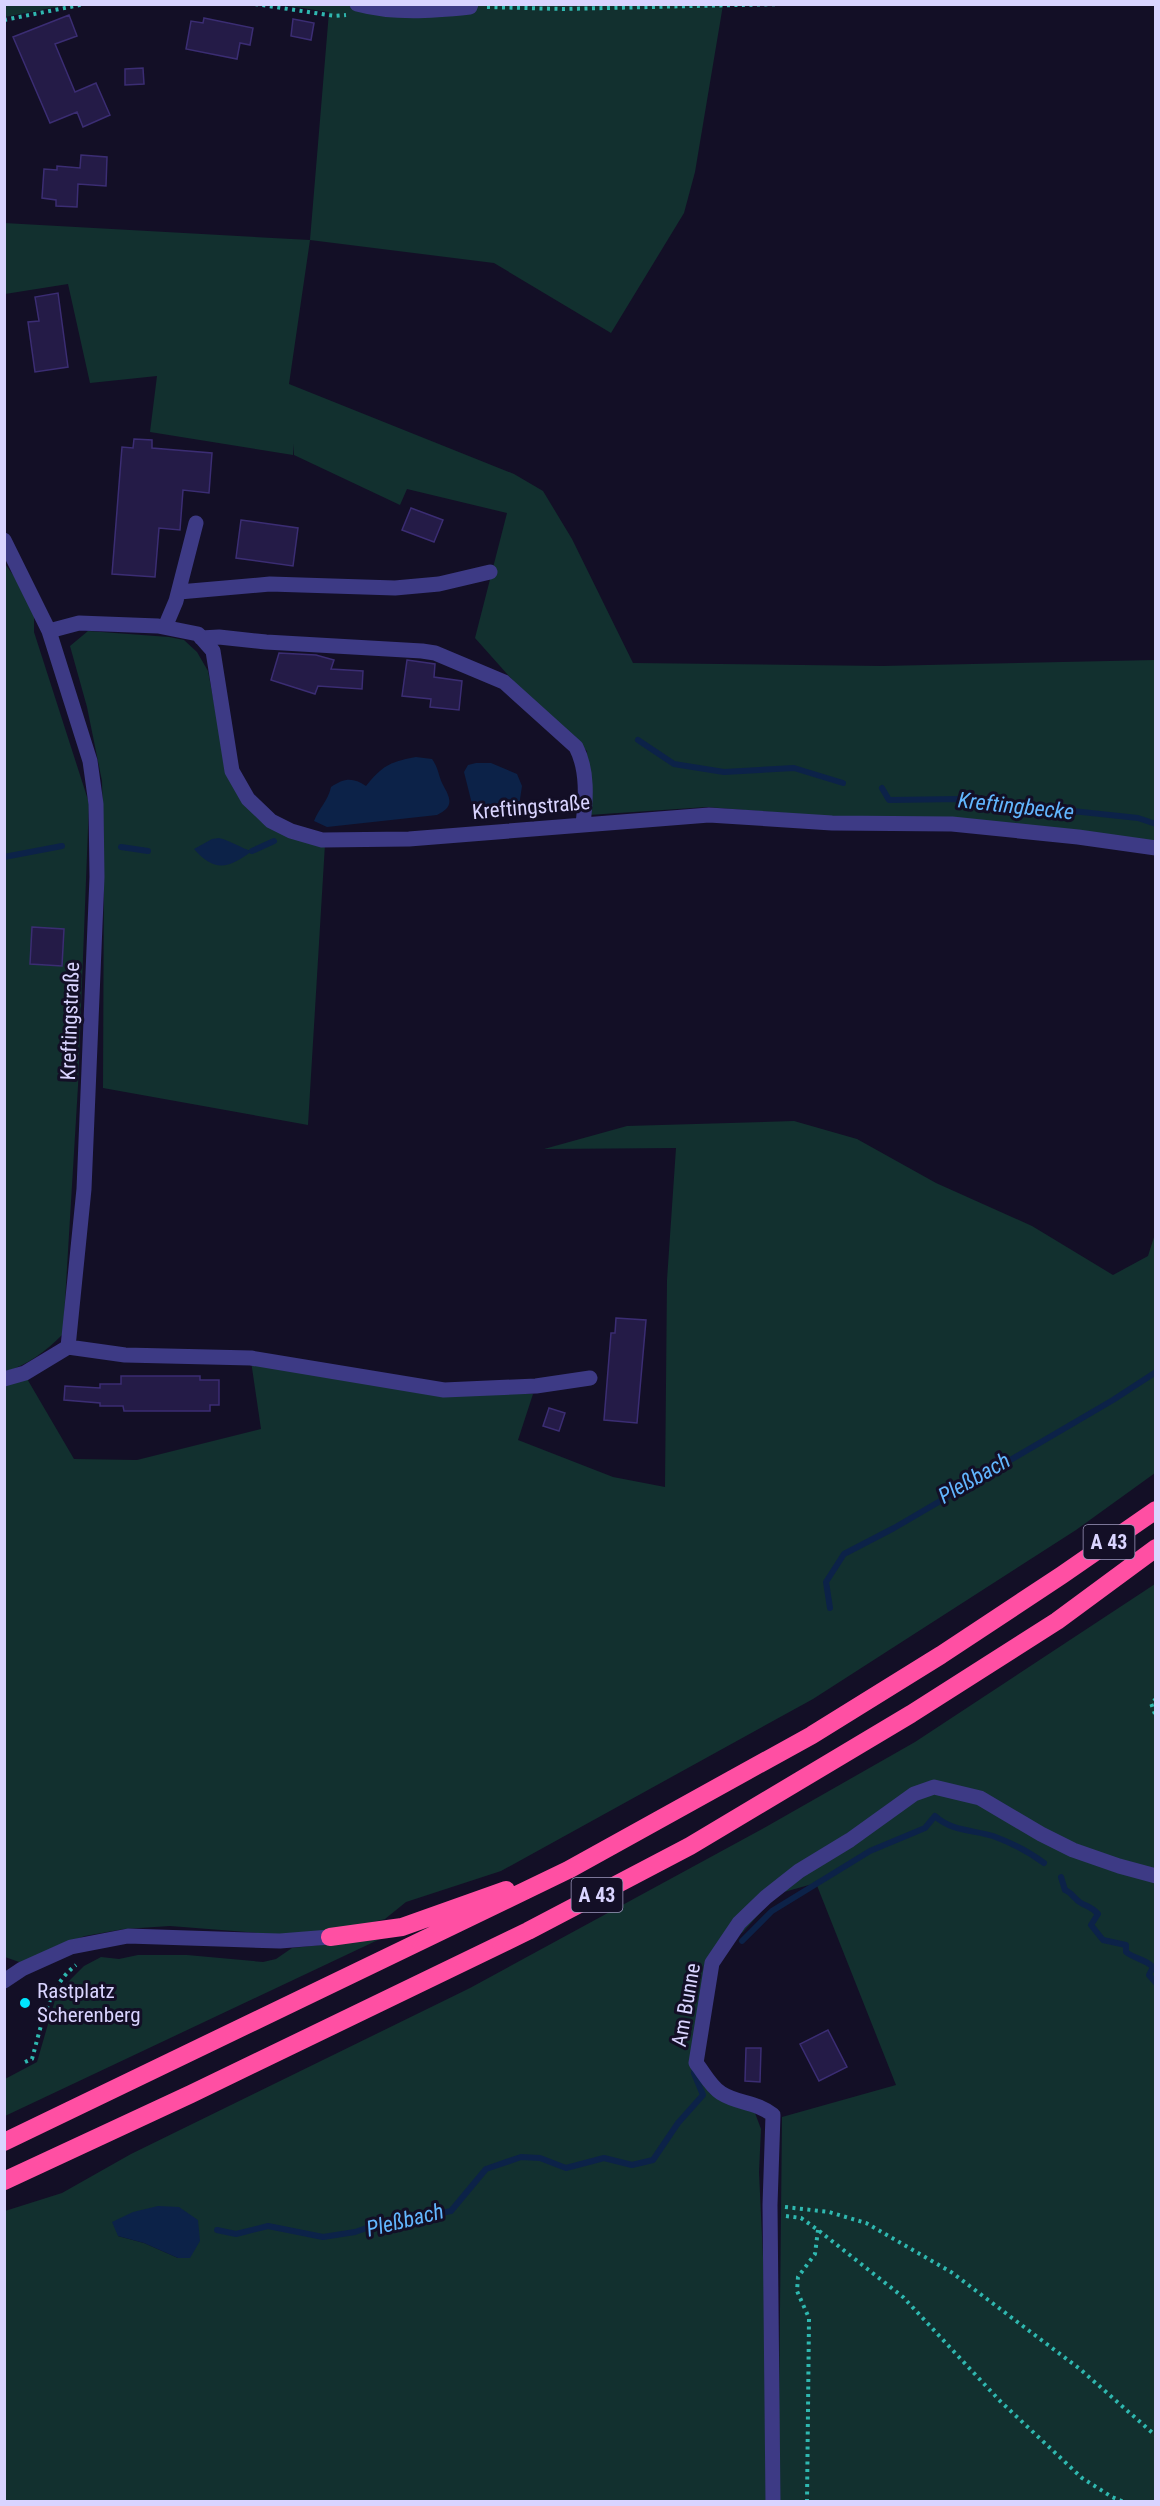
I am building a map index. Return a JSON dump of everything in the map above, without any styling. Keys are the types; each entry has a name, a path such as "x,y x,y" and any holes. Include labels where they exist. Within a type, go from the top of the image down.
{"highway":[{"name":"A 43","path":"4,2142 568,1870 812,1735 960,1642 1155,1510"},
{"name":"A 43","path":"4,2181 528,1931 690,1846 911,1714 1057,1621 1155,1548"},
{"path":"330,1937 402,1927 462,1904 568,1870"}],"street":[{"path":"352,10 443,10 470,5"},
{"path":"165,627 179,592 196,522"},
{"name":"Kreftingstraße","path":"4,540 49,631 90,761 96,804 97,877 85,1167 68,1347"},
{"path":"179,592 270,584 395,588 439,584 490,572"},
{"path":"49,631 79,623 165,627 198,634 201,638 219,637 435,653 504,682 576,747 581,755 585,777 583,824"},
{"name":"Kreftingstraße","path":"201,638 213,651 232,771 248,799 271,821 291,831 322,840 409,839 710,815 832,823 952,824 1078,837 1155,848"},
{"path":"4,1379 25,1372 68,1347 126,1354 250,1358 444,1390 536,1386 590,1378"},
{"name":"Am Bunne","path":"773,2502 770,2210 774,2115 752,2103 736,2100 720,2092 696,2064 712,1963 740,1923 766,1897 799,1871 850,1840 914,1794 934,1787 980,1798 1073,1850 1155,1876"},
{"path":"4,1981 22,1969 70,1947 128,1936 280,1941 330,1937"}],"path":[{"path":"4,20 85,4"},
{"path":"255,4 335,16 352,10"},
{"path":"470,5 563,9 781,4"},
{"path":"1155,1699 1151,1703 1155,1716"},
{"path":"25,2062 32,2059 45,2012 56,1988 71,1969 93,1953 90,1943"},
{"path":"770,2210 801,2218 903,2297 1000,2401 1082,2478 1124,2502"},
{"path":"770,2210 828,2212 866,2223 951,2272 1080,2369 1155,2436"},
{"path":"807,2502 809,2318 797,2291 798,2277 814,2254 818,2230"}],"green space":[{"path":"5,4 67,4 67,5 5,17"},
{"path":"281,5 723,5 695,172 684,213 611,333 494,263 310,240 329,12"},
{"path":"4,223 310,240 289,384 514,474 543,491 572,539 633,663 882,666 1155,660 1155,842 707,807 589,815 587,751 534,704 475,638 507,513 407,489 400,505 294,455 293,444 293,455 150,432 157,376 90,383 68,284 5,294"},
{"path":"5,564 34,603 34,632 89,803 78,1086 63,1334 36,1357 5,1372"},
{"path":"88,631 184,640 197,652 208,671 227,772 243,799 325,844 308,1125 103,1088 102,781 87,707 70,646"},
{"path":"794,1121 857,1139 936,1183 1032,1226 1113,1275 1148,1256 1155,1234 1155,1473 1076,1530 813,1699 501,1871 406,1902 385,1919 337,1931 283,1935 170,1926 124,1929 85,1936 54,1947 22,1963 5,1957 5,1384 26,1377 74,1459 137,1460 261,1429 251,1361 448,1394 533,1394 518,1440 613,1477 665,1487 667,1280 676,1148 544,1149 627,1126"},
{"path":"1155,1584 1155,2501 778,2501 782,2117 896,2085 816,1883 777,1894 743,1932 707,1960 693,2064 718,2094 752,2105 761,2129 759,2172 768,2364 766,2501 5,2502 5,2211 62,2193 131,2154 470,1988 764,1828 915,1742","holes":["179,2207 178,2258 144,2243 118,2236"]},
{"path":"380,1939 5,2116 5,2079 37,2062 55,2000 66,1984 84,1966 101,1957 119,1959 138,1955 187,1955 263,1962 276,1959 292,1948"}],"water":[{"path":"416,757 432,759 436,766 449,799 448,806 442,812 437,815 327,827 314,821 331,787 344,780 357,781 366,786 377,773 388,766"},
{"path":"491,763 517,774 522,786 519,806 495,810 472,804 464,772 468,765"},
{"path":"219,838 252,851 229,864 216,865 194,849 212,839"},
{"path":"158,2206 179,2207 198,2220 200,2241 190,2258 178,2258 144,2243 118,2236 112,2222 133,2212"}],"building":[{"path":"69,15 77,36 55,44 75,92 96,83 110,115 83,127 77,112 50,123 13,37"},
{"path":"204,18 253,28 250,45 240,43 237,59 186,49 191,21 203,23"},
{"path":"293,19 314,23 311,40 291,36"},
{"path":"143,68 144,84 125,85 125,69"},
{"path":"81,155 107,157 106,186 78,184 77,207 56,206 56,200 42,198 44,169 57,170 57,166 80,168"},
{"path":"58,293 68,367 35,372 28,322 39,321 35,297"},
{"path":"134,439 152,440 152,448 212,453 209,493 183,490 180,530 159,528 155,577 112,574 122,447 133,448"},
{"path":"411,508 443,520 434,542 402,530"},
{"path":"241,520 298,528 293,566 236,558"},
{"path":"279,653 316,655 334,660 331,669 363,671 362,689 318,686 315,694 271,680"},
{"path":"407,660 435,664 434,677 462,681 459,710 430,707 431,699 402,696"},
{"path":"32,927 64,929 62,966 30,964"},
{"path":"616,1318 646,1320 637,1423 604,1420 611,1333 615,1333"},
{"path":"121,1376 200,1376 200,1380 219,1380 219,1405 210,1405 210,1411 124,1411 123,1406 100,1406 100,1403 64,1400 65,1386 100,1388 100,1384 121,1384"},
{"path":"549,1408 565,1413 559,1431 543,1426"},
{"path":"828,2030 847,2067 819,2081 800,2044"},
{"path":"746,2048 761,2048 760,2082 745,2081"}],"waterway":[{"name":"Kreftingbecke","path":"638,740 674,764 724,772 794,768 843,783"},
{"name":"Kreftingbecke","path":"882,788 889,800 960,799 1138,818 1156,824"},
{"name":"Kreftingbecke","path":"252,851 274,841"},
{"name":"Kreftingbecke","path":"4,857 62,846"},
{"name":"Kreftingbecke","path":"121,847 148,851"},
{"name":"Pleßbach","path":"830,1608 826,1582 844,1554 894,1528 1113,1400 1156,1372"},
{"name":"Pleßbach","path":"742,1941 772,1911 870,1851 925,1828 935,1816 948,1825 1007,1841 1044,1863"},
{"path":"1061,1877 1065,1890 1098,1914 1091,1925 1103,1940 1126,1945 1126,1952 1150,1964 1153,1967 1149,1975 1156,1983"},
{"name":"Pleßbach","path":"217,2230 236,2234 268,2226 323,2237 355,2232 402,2216 451,2211 486,2169 521,2157 540,2158 566,2168 604,2158 632,2165 653,2160 678,2123 703,2095 694,2073 695,2066"}],"place":[{"name":"Rastplatz Scherenberg","path":"25,2003"}]}
